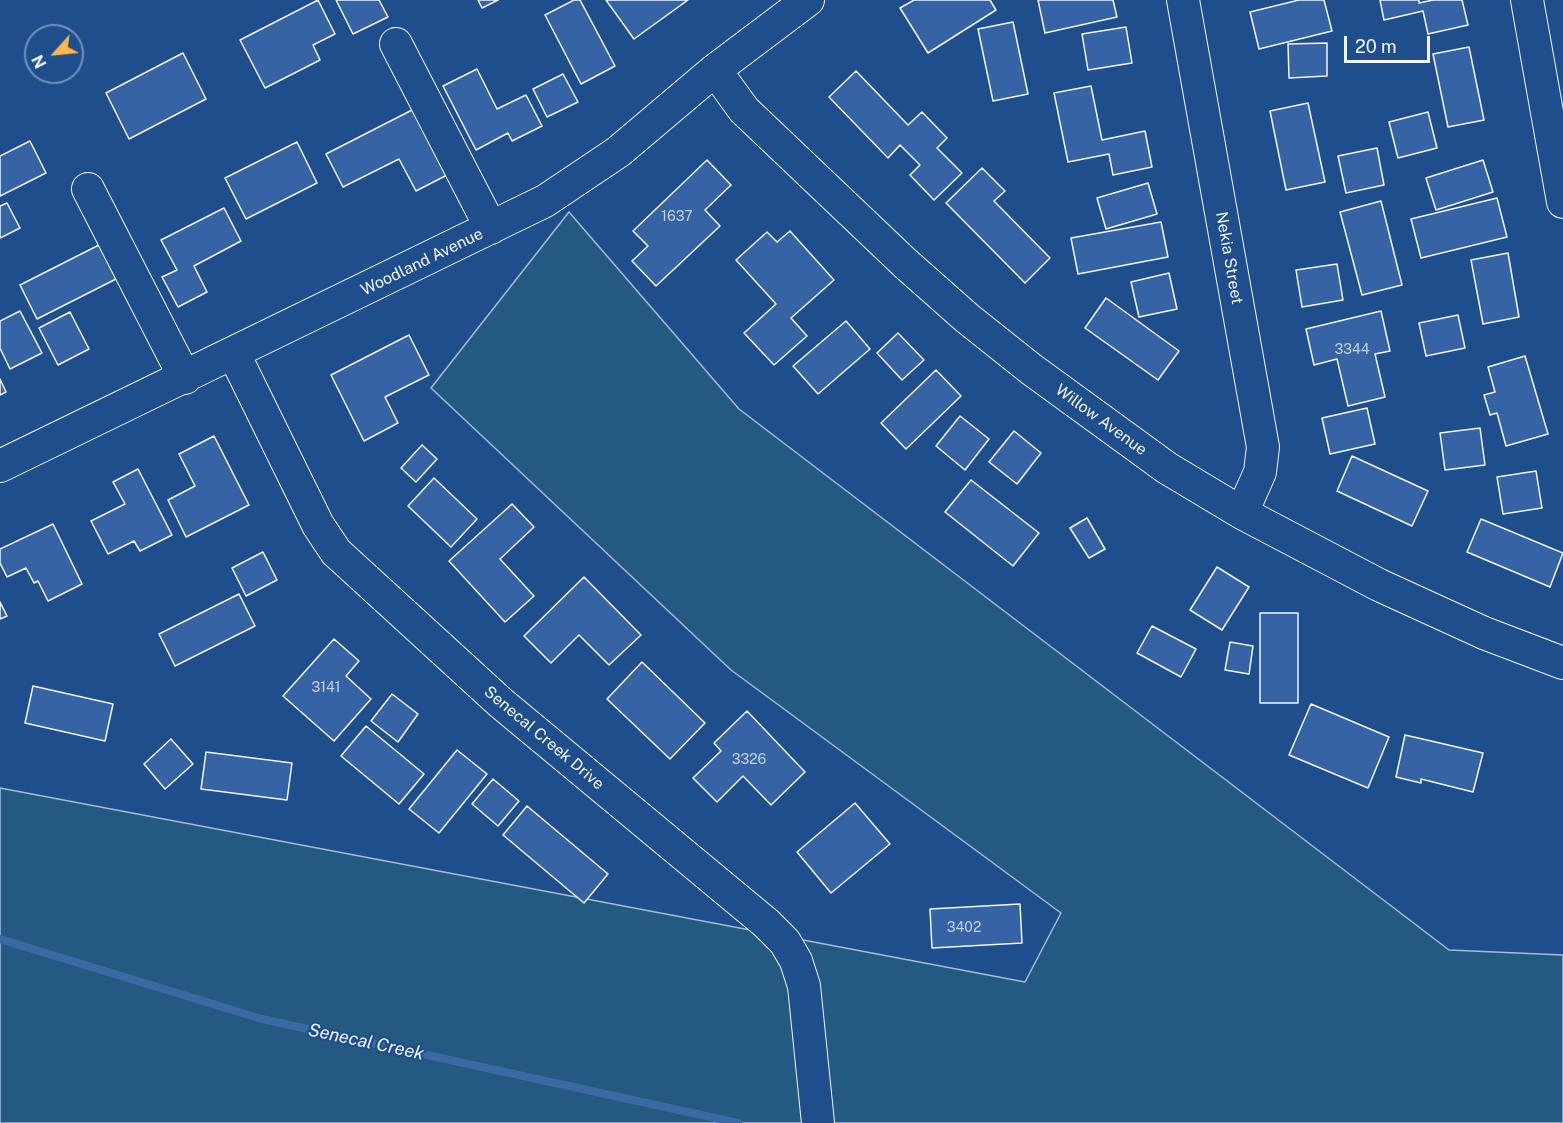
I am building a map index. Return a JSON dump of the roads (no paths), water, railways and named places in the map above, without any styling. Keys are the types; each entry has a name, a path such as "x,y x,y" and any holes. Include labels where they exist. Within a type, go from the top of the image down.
{"street":[{"name":"Woodland Avenue","path":"0,466 545,201 618,152 715,70 808,0"},
{"name":"Nekia Street","path":"1183,0 1263,447 1260,472 1242,513"},
{"path":"1527,0 1563,202"},
{"path":"396,44 491,228"},
{"name":"Willow Avenue","path":"715,70 744,110 906,264 967,318 1031,369 1158,461 1242,513 1434,612 1563,663"},
{"path":"88,189 185,378"},
{"name":"Senecal Creek Drive","path":"234,354 318,525 336,552 501,703 766,922 785,942 796,961 804,986 818,1123"}],"waterway":[{"name":"Senecal Creek","path":"0,939 262,1019 738,1123"}]}
